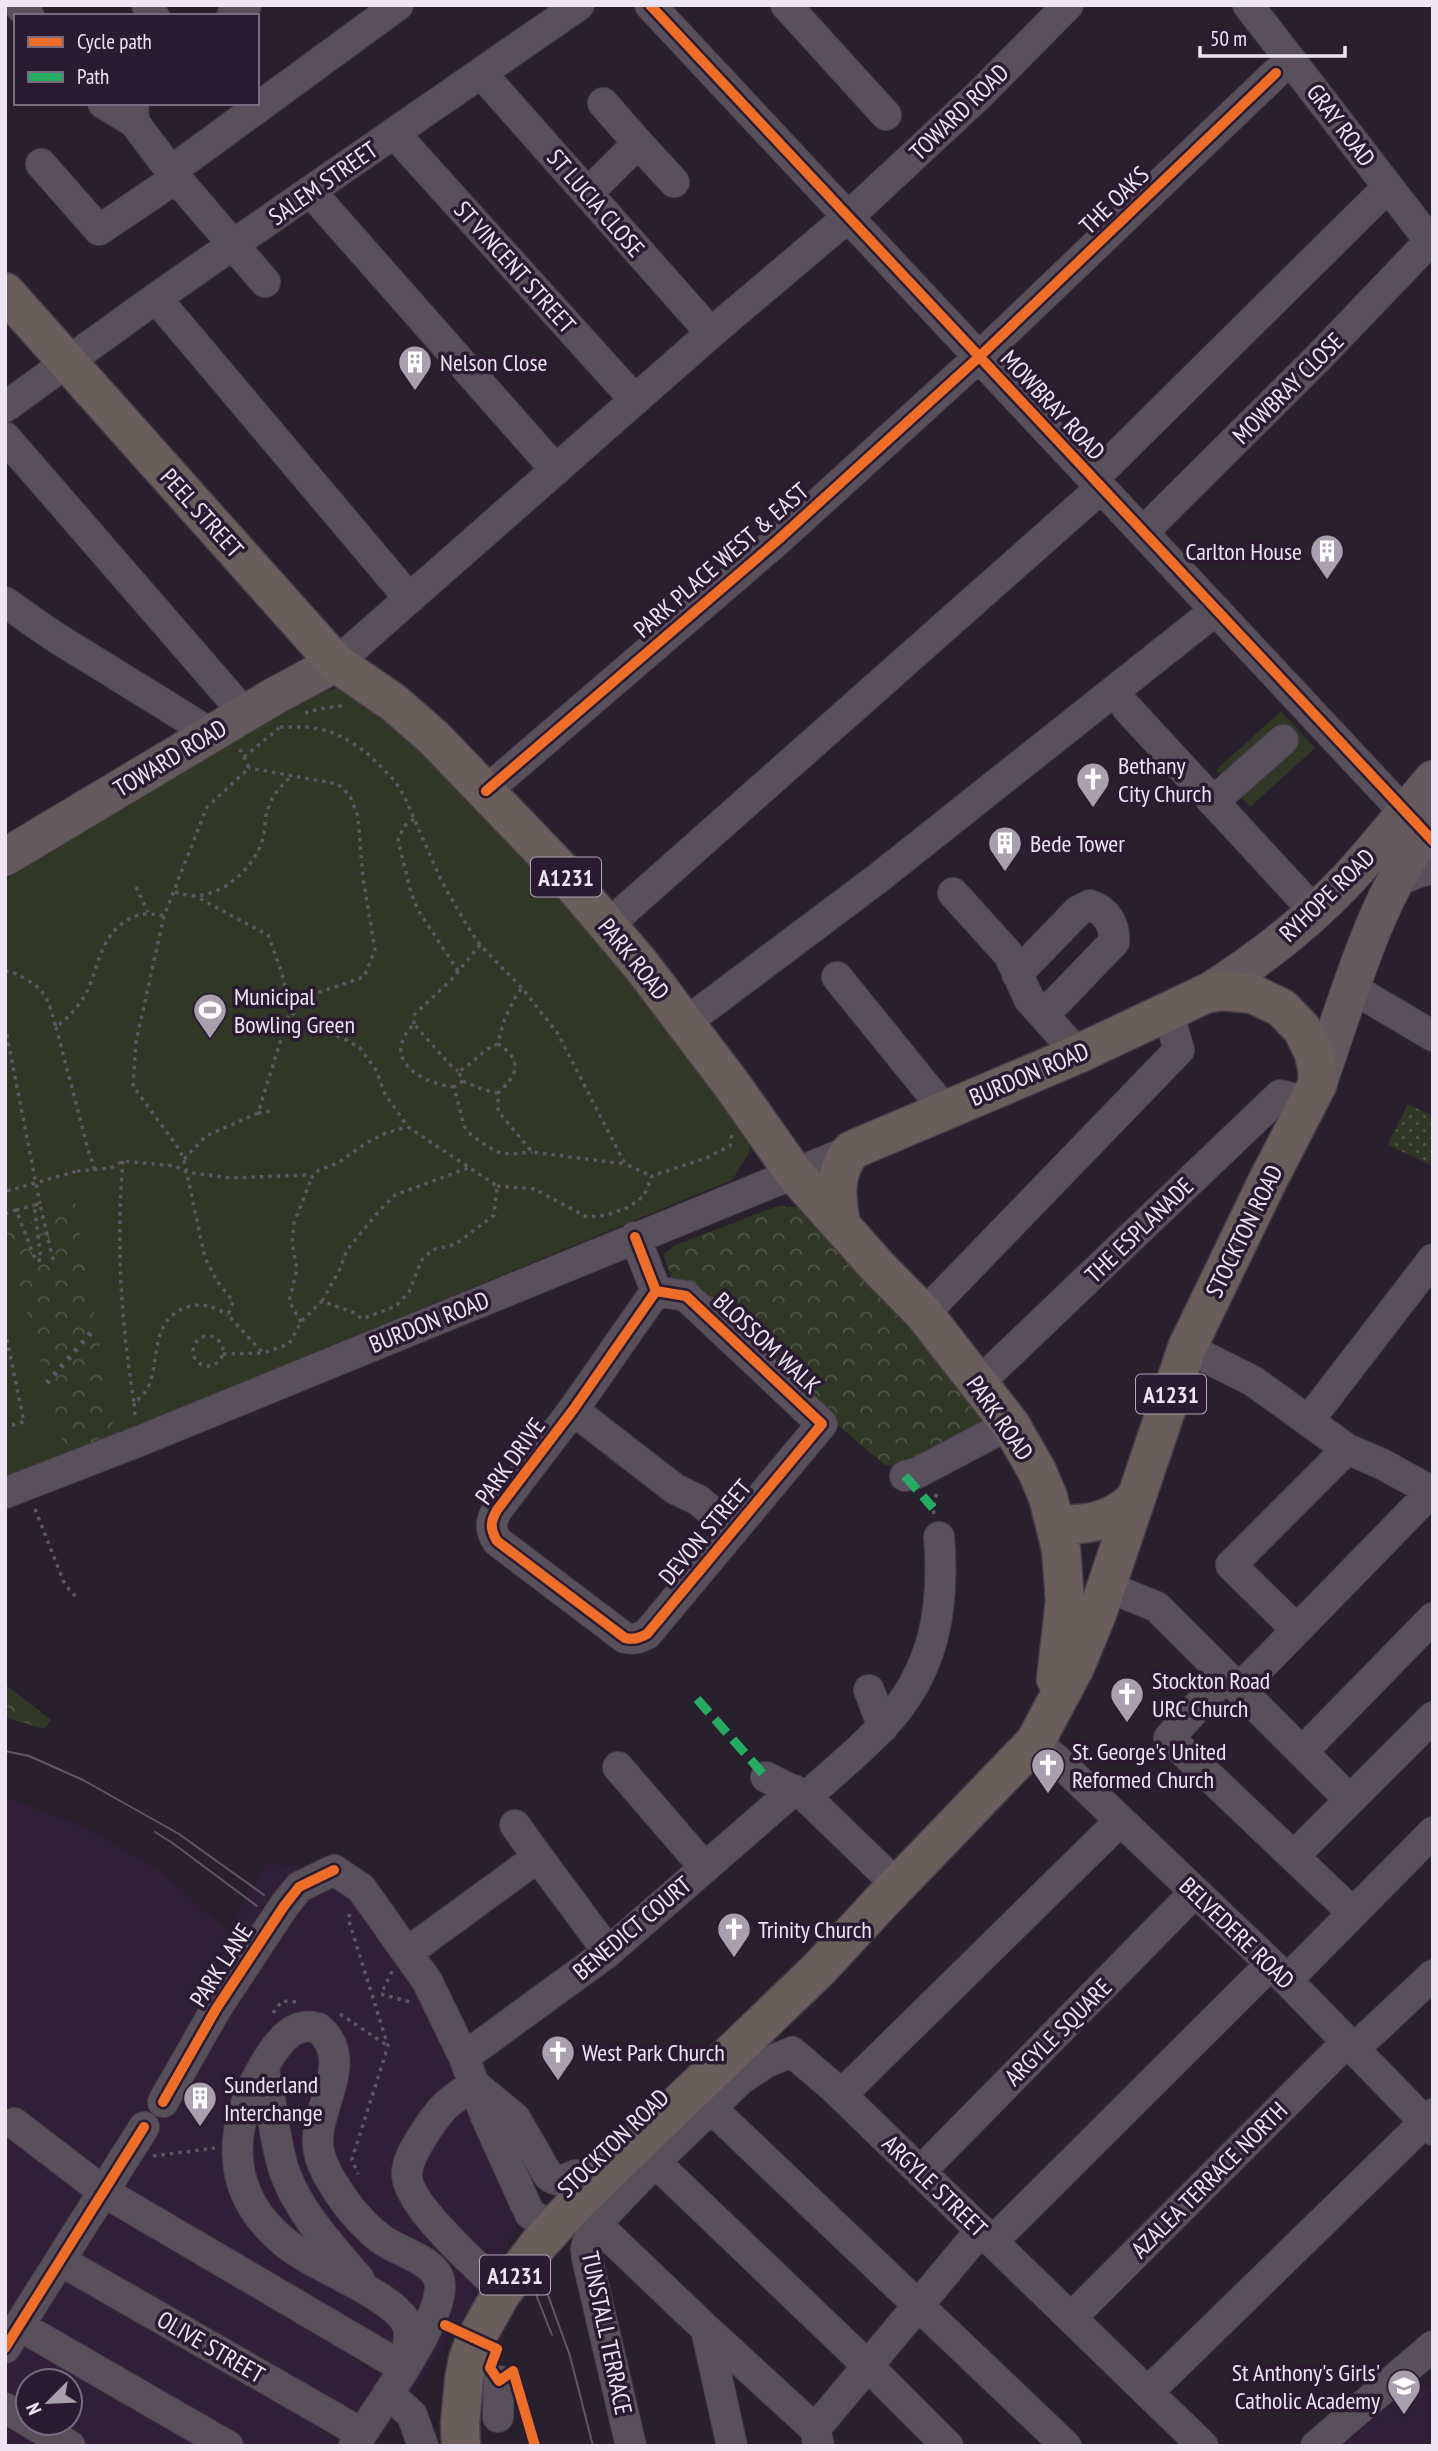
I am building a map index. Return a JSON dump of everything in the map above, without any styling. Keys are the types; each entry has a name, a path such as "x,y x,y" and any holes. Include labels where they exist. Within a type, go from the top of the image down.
{"highway":[{"name":"A1231","path":"10,306 68,362"},
{"name":"PEEL STREET","path":"68,362 336,663"},
{"name":"PARK ROAD","path":"336,663 415,719 558,867 608,925 685,1023 745,1136 794,1173 924,1314 1010,1424 1037,1471 1055,1523 1064,1575 1060,1654 1042,1729"},
{"name":"A1231","path":"1205,994 1221,991 1253,994 1282,1008 1302,1028 1309,1041 1316,1061 1313,1092"},
{"name":"BURDON ROAD","path":"845,1162 944,1110 1078,1054 1205,994"},
{"name":"STOCKTON ROAD","path":"461,2445 450,2391 457,2341 488,2277 551,2215 820,1968 1042,1729 1075,1667 1106,1586 1187,1348 1313,1092"},
{"name":"A1231","path":"745,1136 781,1141 808,1151 830,1153 845,1162"},
{"path":"841,1224 845,1162"},
{"path":"1055,1523 1077,1525 1099,1521 1120,1512 1135,1499"},
{"name":"STOCKTON ROAD","path":"461,2445 464,2380 475,2340 551,2215"}],"main road":[{"name":"TOWARD ROAD","path":"5,857 336,663"},
{"name":"RYHOPE ROAD","path":"1356,976 1395,881 1424,828 1433,779"},
{"name":"RYHOPE ROAD","path":"1205,994 1273,948 1348,879 1424,828"},
{"name":"STOCKTON ROAD","path":"1313,1092 1356,976"}],"street":[{"path":"41,164 99,230 398,5"},
{"name":"SALEM STREET","path":"5,407 156,298 579,5"},
{"name":"MOWBRAY ROAD","path":"650,5 1143,533 1424,828"},
{"path":"786,5 886,115"},
{"name":"TOWARD ROAD","path":"336,663 635,400 849,217 980,94 1068,5"},
{"name":"GRAY ROAD","path":"1248,5 1388,187 1430,237"},
{"name":"ST LUCIA CLOSE","path":"481,73 711,334"},
{"name":"THE OAKS","path":"979,357 1276,73"},
{"path":"603,103 674,182"},
{"path":"109,105 133,113 174,174 265,282"},
{"name":"ST VINCENT STREET","path":"394,133 635,400"},
{"path":"587,193 638,143"},
{"path":"608,925 1097,483 1388,187"},
{"path":"310,191 556,470"},
{"name":"MOWBRAY CLOSE","path":"1143,533 1318,358 1430,237"},
{"path":"156,298 409,598"},
{"name":"PARK PLACE WEST & EAST","path":"486,791 778,540 979,357"},
{"path":"5,436 228,724"},
{"path":"5,602 52,635 228,724"},
{"path":"685,1023 877,879 1216,610"},
{"path":"1127,708 1315,912"},
{"path":"1213,802 1283,740"},
{"path":"1395,881 1433,869"},
{"path":"953,893 1009,955 1029,999 1078,1054"},
{"path":"1017,974 1078,911 1090,905 1102,909 1114,929 1114,942 1044,1015"},
{"path":"1356,976 1433,1036"},
{"path":"837,977 944,1110"},
{"path":"924,1314 1179,1050 1168,1012"},
{"name":"THE ESPLANADE","path":"979,1386 1280,1095 1313,1092"},
{"name":"BURDON ROAD","path":"5,1493 142,1440 746,1191 794,1173 845,1162"},
{"name":"PARK ROAD","path":"746,1191 797,1195 821,1207 841,1224"},
{"path":"635,1237 656,1291"},
{"path":"1309,1420 1433,1259"},
{"name":"PARK DRIVE","path":"610,1627 498,1541 491,1532 492,1519 573,1410 656,1291"},
{"name":"BLOSSOM WALK","path":"656,1291 686,1296 822,1424"},
{"path":"1187,1348 1253,1381 1347,1449 1382,1464 1432,1492 1296,1629 1169,1738 1353,1913"},
{"path":"573,1410 675,1489 698,1500 734,1530"},
{"name":"DEVON STREET","path":"610,1627 631,1640 647,1634 822,1424"},
{"path":"905,1476 917,1473 1010,1424"},
{"path":"1296,1629 1231,1565 1347,1449"},
{"name":"BENEDICT COURT","path":"464,2057 608,1952 705,1868 883,1727 913,1686 930,1653 940,1609 942,1576 939,1537"},
{"path":"1106,1586 1157,1607 1350,1800"},
{"path":"1302,1752 1433,1618"},
{"path":"869,1690 883,1727"},
{"path":"1294,1856 1433,1717"},
{"name":"BELVEDERE ROAD","path":"1042,1729 1057,1760 1279,1972 1430,2122"},
{"path":"618,1767 705,1868"},
{"path":"766,1777 800,1794 889,1893"},
{"path":"837,2091 1121,1821"},
{"path":"515,1825 598,1938"},
{"path":"361,1888 408,1952 443,2010 485,2100 551,2215 706,2329 817,2437 918,2305 987,2236 1279,1972 1353,1913 1433,1832"},
{"path":"408,1952 538,1857"},
{"name":"PARK LANE","path":"124,2159 144,2127 139,2119 141,2105 149,2099 163,2102 216,2009 299,1887 334,1870 361,1888"},
{"name":"ARGYLE SQUARE","path":"920,2172 1195,1892"},
{"name":"AZALEA TERRACE NORTH","path":"1071,2318 1350,2045 1433,1975"},
{"path":"357,2440 396,2381 438,2301 440,2283 427,2265 395,2249 370,2230 345,2200 324,2165 318,2138 336,2062 331,2041 318,2028 300,2027 281,2040 245,2102 238,2133 238,2165 250,2200 269,2227 294,2250 371,2292 400,2314 408,2325 409,2333 396,2381"},
{"name":"ARGYLE STREET","path":"655,2162 740,2080 765,2063 792,2052 837,2091 1203,2446"},
{"path":"263,2067 279,2149 292,2189 323,2236 371,2292"},
{"path":"488,2277 444,2233 411,2190 406,2173 415,2149 436,2113 452,2098 485,2100 515,2118 548,2175 553,2180 561,2181 551,2215"},
{"path":"711,2108 1066,2446"},
{"path":"1148,2392 1430,2122"},
{"path":"14,2123 104,2192 396,2381 423,2446"},
{"path":"124,2159 13,2337 228,2446"},
{"path":"655,2162 869,2367 931,2440"},
{"name":"TUNSTALL TERRACE","path":"551,2215 655,2162"},
{"name":"TUNSTALL TERRACE","path":"551,2215 592,2228 586,2248 587,2258 631,2446"},
{"name":"OLIVE STREET","path":"61,2261 357,2440"},
{"path":"706,2329 732,2446"},
{"path":"1316,2446 1433,2346"},
{"path":"1386,2385 1410,2373 1433,2371"},
{"path":"498,2417 499,2381"}],"path":[{"path":"300,715 346,705 357,708"},
{"path":"244,757 290,721"},
{"path":"228,724 249,768"},
{"path":"279,727 308,727 329,731 366,752 395,781 452,902 480,946 522,988 558,1034 625,1164"},
{"path":"249,768 338,784 350,796 358,817 363,878 375,950 364,977 296,1000 290,1011 258,1113"},
{"path":"228,1315 233,1301 217,1282 205,1258 184,1160 179,1149 133,1086 136,1042 164,916 207,807 249,768"},
{"path":"195,896 205,895 229,883 253,860 265,834 269,804 292,775"},
{"path":"414,819 404,825 398,839 411,893 418,910 458,971"},
{"path":"136,887 148,912"},
{"path":"175,892 195,896 268,935 282,972 290,1011 306,1025 342,1038 360,1048 376,1070 385,1094 408,1127 497,1186 534,1189 587,1217 607,1215 629,1207 644,1196 652,1175"},
{"path":"56,1027 70,1016 82,1000 105,940 130,918 148,912 164,916"},
{"path":"480,946 414,1015 414,1024 458,1071 463,1081 498,1093"},
{"path":"5,971 13,972 40,986 47,998 95,1170"},
{"path":"498,1044 501,1029 522,988"},
{"path":"414,1024 406,1032 400,1045 402,1059 410,1070 441,1086 454,1087 463,1081"},
{"path":"5,1026 53,1260"},
{"path":"458,1071 470,1066 488,1048 498,1044"},
{"path":"498,1044 507,1049 514,1059 516,1069 511,1082 498,1093 498,1111 532,1152"},
{"path":"454,1087 464,1126 472,1136 497,1152 532,1152 625,1164 652,1175 706,1158 745,1136"},
{"path":"184,1160 206,1136 258,1113 270,1111"},
{"path":"302,1322 289,1301 297,1269 292,1243 294,1223 312,1177 366,1143 386,1133 408,1127"},
{"path":"6,1191 77,1171 111,1168 122,1161 175,1166 186,1172 231,1178 312,1177"},
{"path":"122,1161 119,1255 134,1402 142,1440"},
{"path":"223,1354 222,1344 211,1336 201,1337 192,1349 195,1359 203,1366 213,1366 223,1354 263,1353 289,1344 302,1322 322,1301 347,1250 395,1195 469,1168"},
{"path":"322,1301 355,1313 362,1319 396,1306 409,1292 421,1261 432,1250 456,1244 494,1215 497,1186"},
{"path":"5,1214 40,1204"},
{"path":"16,1210 36,1261 41,1260 34,1205"},
{"path":"134,1402 147,1390 160,1332 168,1317 189,1306 202,1304 217,1308 228,1315 263,1353"},
{"path":"5,1331 24,1422 5,1427"},
{"path":"35,1509 65,1585 76,1597"},
{"path":"361,1888 348,1918 388,2046"},
{"path":"124,2159 214,2148"}],"shaded area":[{"path":"5,1796 83,1827 156,1868 228,1931 266,1864 334,1870 542,2166 505,2250 474,2302 374,2446 5,2446"},
{"name":"St Anthony's Girls' Catholic Academy","path":"1411,2386 1433,2387 1433,2446 1342,2446"}],"green space":[{"path":"337,688 380,710 452,765 753,1130 749,1153 732,1180 115,1435 5,1477 5,881 67,839 311,694"},
{"path":"1281,711 1315,748 1250,807 1216,770"},
{"path":"1408,1104 1433,1116 1433,1166 1388,1145"},
{"path":"75,1203 115,1435 66,1454 5,1234"},
{"path":"778,1206 807,1208 1002,1427 905,1466 885,1465 675,1287 663,1254 676,1245"},
{"path":"5,1684 51,1720 44,1729 5,1717"}],"tram line":[{"path":"5,1751 29,1756 83,1780 179,1834 264,1895"},
{"path":"155,1832 257,1906"},
{"path":"544,2284 570,2356 593,2446"},
{"path":"535,2292 552,2335"}],"railway":[{"path":"47,1383 95,1328"}],"marked path":[{"path":"905,1476 933,1508"},
{"path":"697,1699 766,1777"}],"cycle path":[{"path":"650,5 1433,841"},
{"path":"486,791 778,540 979,357 1276,73"},
{"path":"635,1237 656,1291 686,1296 822,1424 647,1634 628,1639 497,1541 492,1526 497,1510 573,1410 656,1291"},
{"path":"163,2102 216,2009 284,1906 299,1887 334,1870"},
{"path":"5,2348 144,2127"},
{"path":"445,2325 497,2349 490,2368 499,2381 513,2371 535,2446"}],"place":[{"name":"Nelson Close","path":"415,392"},
{"name":"Carlton House","path":"1327,581"},
{"name":"Bethany City Church","path":"1093,809"},
{"name":"Bede Tower","path":"1005,873"},
{"name":"Municipal Bowling Green","path":"210,1040"},
{"name":"Stockton Road URC Church","path":"1127,1724"},
{"name":"St. George's United Reformed Church","path":"1048,1795"},
{"name":"Trinity Church","path":"734,1959"},
{"name":"West Park Church","path":"558,2082"},
{"name":"Sunderland Interchange","path":"200,2128"},
{"name":"St Anthony's Girls' Catholic Academy","path":"1404,2416"}]}
